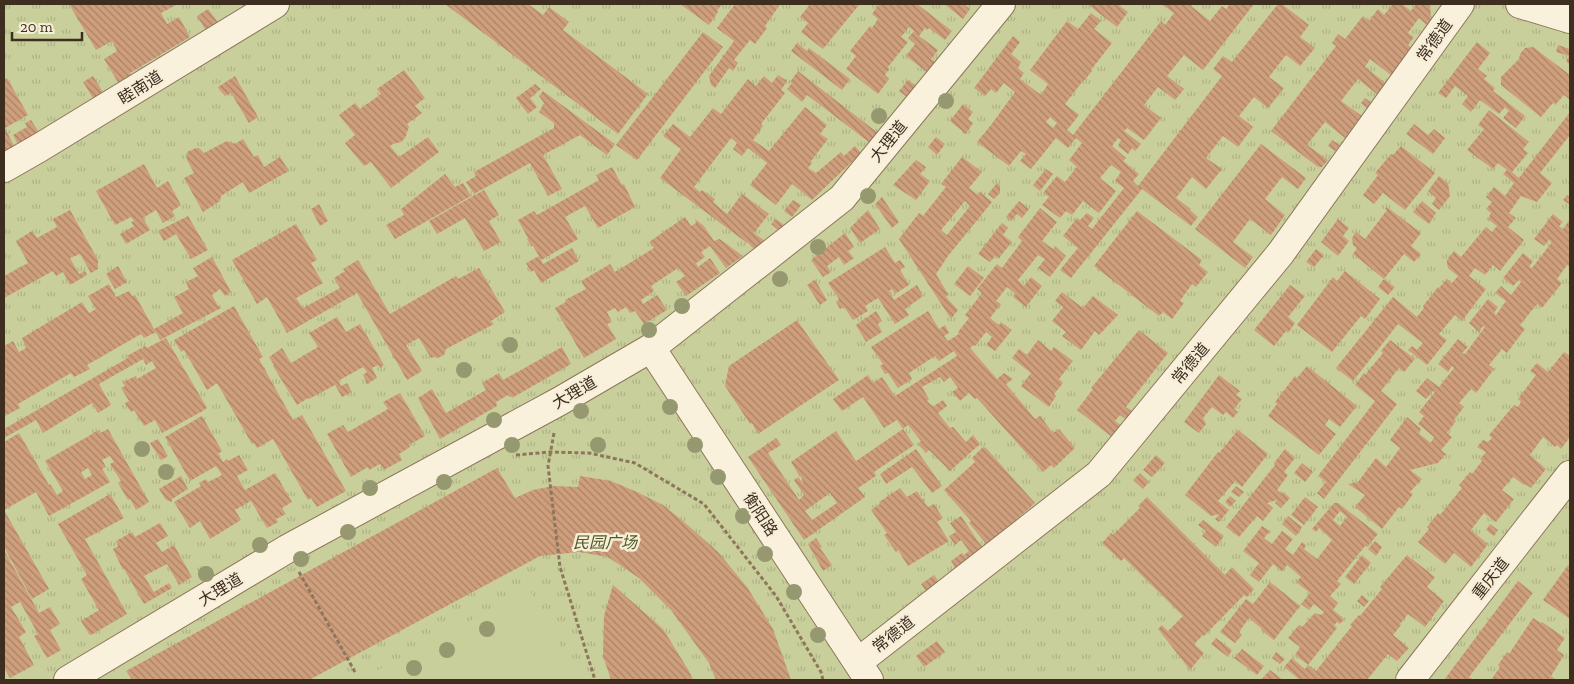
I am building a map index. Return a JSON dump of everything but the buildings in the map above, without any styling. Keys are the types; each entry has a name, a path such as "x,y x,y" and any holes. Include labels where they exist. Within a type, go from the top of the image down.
{"street":[{"name":"睦南道","path":"4,168 40,148 275,4"},
{"name":"大理道","path":"68,680 287,549 560,401 651,348 842,198 1001,4"},
{"name":"常德道","path":"864,671 1099,474 1280,254 1460,4"},
{"path":"1520,4 1570,19"},
{"name":"衡阳路","path":"651,348 864,671"},
{"name":"重庆道","path":"1410,680 1570,475"}],"path":[{"path":"560,401 548,466 560,567 595,680"},
{"path":"512,456 550,452 589,453 635,463 704,504 776,596 824,680"},
{"path":"287,549 355,672"}],"green space":[{"name":"民园广场","path":"4,4 1570,4 1570,680 4,680"},
{"path":"529,589 575,674 564,680 359,680"}]}
